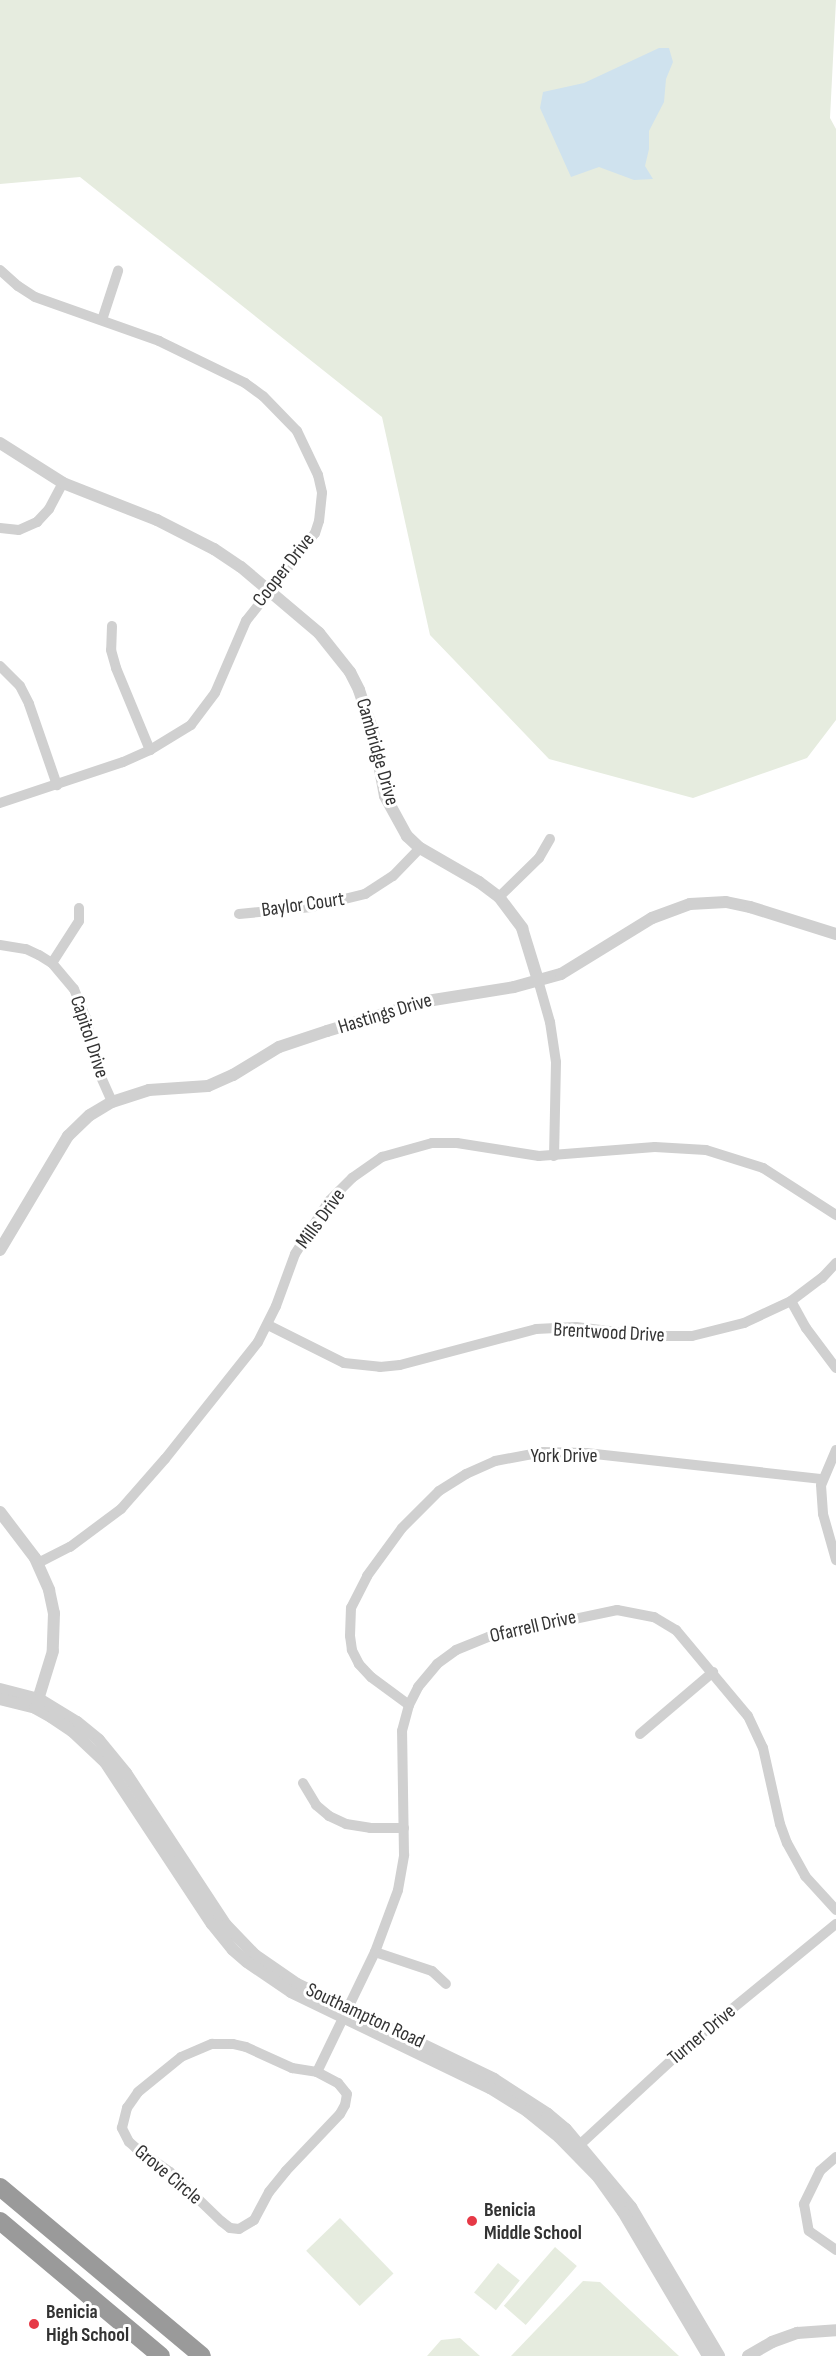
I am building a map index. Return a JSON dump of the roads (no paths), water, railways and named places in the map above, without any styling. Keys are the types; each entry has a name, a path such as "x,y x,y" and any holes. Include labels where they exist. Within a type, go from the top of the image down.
{"highway":[{"path":"0,2187 202,2356"},
{"path":"0,2221 161,2356"},
{"path":"0,2232 96,2301"}],"street":[{"name":"Cooper Drive","path":"0,270 35,297 159,340 225,372 263,396 297,431 318,475 322,493 319,521 309,542 246,621 208,705 191,725 150,750 123,762 0,803"},
{"path":"102,320 118,271"},
{"name":"Cambridge Drive","path":"0,443 63,483 186,533 241,567 319,633 351,672 368,711 385,796 407,836 420,848 479,882 499,897 522,928 550,1022 556,1062 554,1156"},
{"path":"0,528 19,530 37,522 49,509 63,483"},
{"path":"111,626 111,650 116,668 150,750"},
{"path":"0,666 20,686 29,704 57,785"},
{"path":"499,897 539,858 550,839"},
{"name":"Baylor Court","path":"239,914 312,907 365,894 393,876 420,848"},
{"name":"Hastings Drive","path":"0,1250 68,1136 90,1115 112,1102 149,1090 208,1086 233,1075 279,1047 427,1000 538,980 577,966 652,918 690,904 726,902 750,907 836,934"},
{"path":"52,963 79,921 79,908"},
{"name":"Capitol Drive","path":"0,945 26,949 52,963 74,989 82,1004 97,1068 112,1102"},
{"name":"Mills Drive","path":"38,1563 70,1547 135,1495 225,1385 268,1324 295,1254 307,1232 338,1190 382,1156 432,1143 457,1143 524,1154 554,1156 655,1147 706,1150 763,1168 836,1215"},
{"name":"Brentwood Drive","path":"268,1324 344,1363 380,1367 400,1365 536,1329 576,1327 650,1336 692,1336 744,1323 791,1301 822,1278 836,1263"},
{"path":"791,1301 806,1328 836,1368"},
{"path":"836,1450 823,1479 823,1514 836,1560"},
{"name":"York Drive","path":"409,1705 371,1677 359,1664 350,1636 351,1608 367,1576 402,1528 439,1491 466,1474 495,1461 543,1452 586,1454 823,1479"},
{"path":"0,1512 38,1563 54,1613 53,1651 37,1704"},
{"name":"Ofarrell Drive","path":"345,2012 375,1952 398,1890 404,1855 402,1737 409,1705 426,1676 446,1657 467,1645 489,1637 606,1611 643,1613 665,1623 684,1638 736,1699 756,1732 769,1767 780,1824 796,1860 818,1891 836,1910"},
{"path":"640,1734 713,1672"},
{"name":"Southampton Road","path":"0,1689 77,1722 113,1756 202,1890 241,1942 285,1976 345,2012 499,2093 577,2147 632,2207 719,2356"},
{"name":"Southampton Road","path":"0,1699 37,1704"},
{"path":"303,1784 316,1805 329,1816 346,1824 370,1828 404,1828"},
{"name":"Turner Drive","path":"577,2147 688,2045 836,1924"},
{"path":"375,1952 432,1971 446,1984"},
{"path":"317,2072 345,2012"},
{"name":"Grove Circle","path":"233,2044 292,2068 317,2072 343,2087 347,2094 345,2105 286,2170 269,2192 256,2217 244,2227 230,2228 220,2221 170,2172 136,2148 122,2128 125,2115 138,2092 173,2063 201,2047 233,2044"},
{"name":"Southampton Road","path":"577,2147 623,2212 708,2356"},
{"path":"836,2157 820,2171 804,2204 809,2231 836,2250"},
{"path":"748,2356 771,2342 797,2333 836,2330"}],"water":[{"path":"659,48 669,48 673,62 666,79 664,102 649,131 649,149 645,166 653,179 634,180 599,167 571,177 540,108 543,92 584,83"}],"place":[{"name":"Benicia Middle School","path":"472,2221"},
{"name":"Benicia High School","path":"34,2324"}]}
